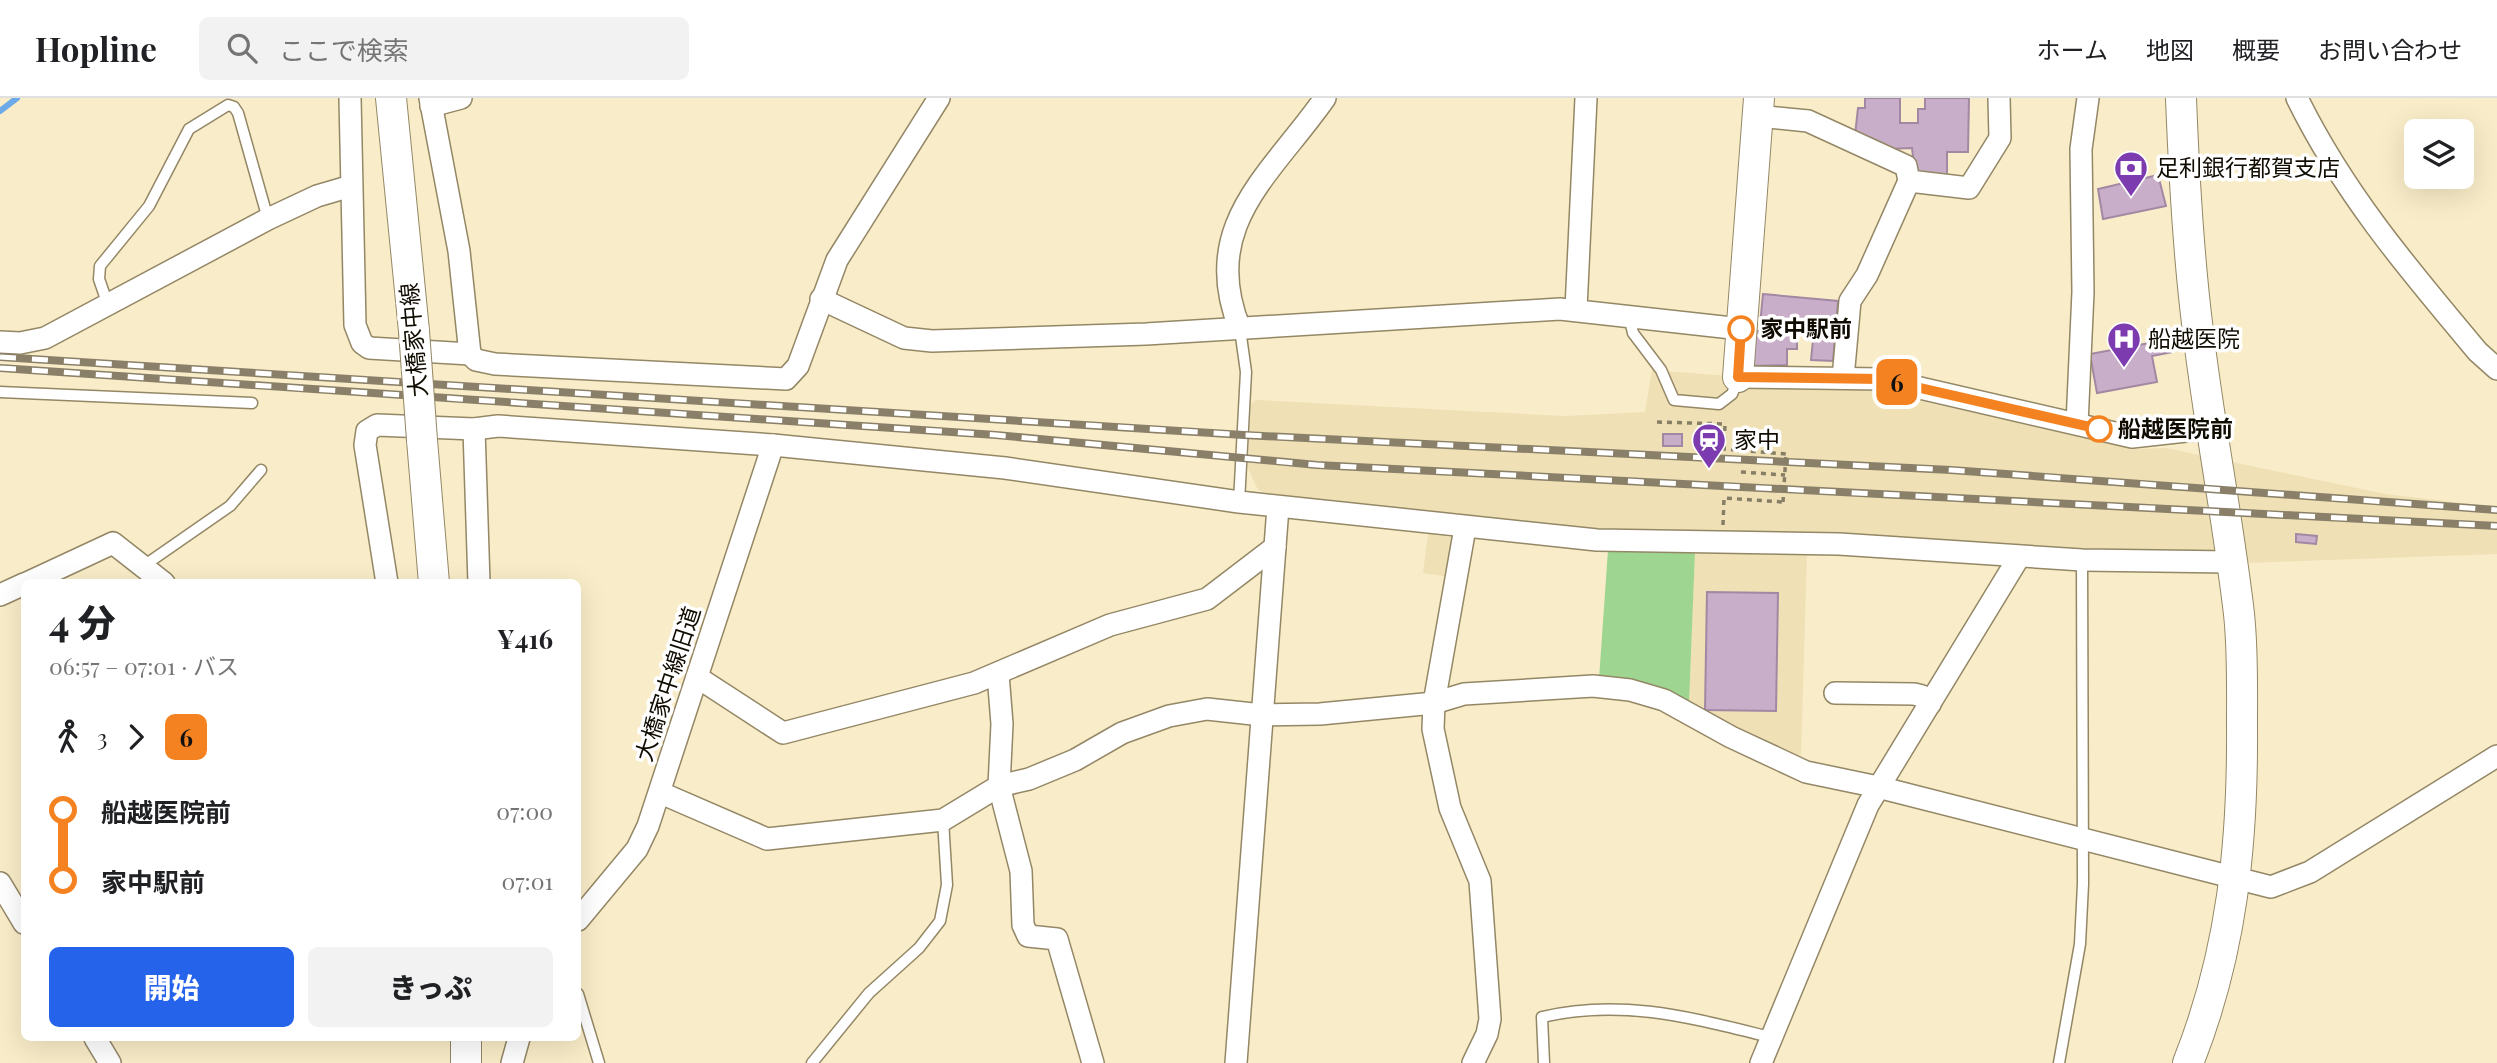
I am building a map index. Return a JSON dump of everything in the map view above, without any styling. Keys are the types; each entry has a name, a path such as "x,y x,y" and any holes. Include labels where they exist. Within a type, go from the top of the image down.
{"street":[{"path":"350,98 355,325 362,344 369,348 470,354"},
{"name":"大橋家中線","path":"391,98 414,331 434,579"},
{"path":"461,98 431,102 459,251 470,354 476,360 495,364 770,380 786,379 798,366 837,260 939,98"},
{"path":"1240,328 1231,304 1225,260 1229,237 1239,214 1325,98"},
{"path":"1576,309 1586,98"},
{"path":"1909,181 1969,188 2000,138 1999,98"},
{"path":"2077,424 2083,292 2081,149 2088,98"},
{"path":"2181,98 2186,215 2198,332 2239,616 2243,783 2236,880 2210,1000 2188,1063"},
{"path":"2297,98 2338,175 2368,218 2478,352 2497,369"},
{"path":"1843,378 1850,300 1867,275 1909,181 1906,166 1890,156 1808,121 1758,107 1738,377 1881,379 2132,437 2213,428"},
{"path":"0,342 20,343 45,338 268,219 327,191 351,186"},
{"path":"821,299 916,341 1240,328 1576,309 1741,329"},
{"path":"386,579 365,445 367,430 377,425 474,429 498,426 773,445 1005,468 1239,502 1597,540 1839,544 2082,560 2231,562"},
{"path":"474,429 479,579"},
{"name":"大橋家中線旧道","path":"581,916 637,849 661,793 696,677 773,445"},
{"path":"1236,1063 1278,506"},
{"path":"1465,528 1434,703 1433,729 1443,784 1457,831 1477,872 1482,897 1490,1019 1487,1034 1473,1063"},
{"path":"34,579 113,542 158,579"},
{"path":"696,677 783,733 974,683 1110,625 1207,598 1275,547"},
{"path":"1761,1063 1878,787 2019,556"},
{"path":"0,595 21,585"},
{"path":"998,674 1002,724 999,786 1021,871 1023,925 1028,936 1057,939 1093,1063"},
{"path":"661,793 768,839 943,820 999,786 1029,779 1075,760 1122,733 1169,716 1207,709 1262,715 1320,714 1434,703 1464,694 1593,686 1630,690 1664,700 1731,737 1806,772 1878,787 2271,887 2311,872 2497,756"},
{"path":"1835,693 1914,695 1922,696 1930,704"},
{"path":"0,883 21,918"},
{"path":"97,1041 110,1063"},
{"path":"466,1063 467,1041"},
{"path":"512,1063 518,1041"}],"lane":[{"path":"108,305 99,279 100,267 149,206 189,129 228,105 239,113 268,219"},
{"path":"1628,314 1633,332 1661,370 1674,400 1719,404 1732,394 1738,377"},
{"path":"1239,502 1246,372 1240,328"},
{"path":"0,392 252,403"},
{"path":"142,567 230,506 261,470"},
{"path":"2059,1063 2080,944 2083,841 2082,560"},
{"path":"812,1063 877,985 919,948 940,921 947,885 943,820"},
{"path":"581,1004 599,1063"},
{"path":"1544,1063 1542,1017 1577,1009 1630,1008 1692,1018 1770,1037"}],"path":[{"path":"1657,422 1725,424 1724,449 1786,454 1783,502 1724,498 1723,534"},
{"path":"1741,472 1785,475"}],"shaded area":[{"path":"1652,370 1729,376 1742,387 1870,390 2138,449 2167,448 2207,457 2219,546 2211,557 1621,533 1280,497 1258,490 1248,468 1251,404 1256,400 1565,416 1645,412"},
{"path":"2227,461 2385,494 2497,507 2497,554 2243,563"},
{"path":"1428,534 1456,538 1450,577 1423,573"},
{"path":"1695,552 1807,552 1801,756 1747,736 1689,704"}],"green space":[{"path":"1608,550 1695,552 1689,704 1599,679"}],"building":[{"path":"1865,98 1900,98 1900,123 1918,123 1918,109 1925,109 1925,98 1969,98 1968,152 1947,152 1947,177 1915,174 1912,148 1886,149 1855,135 1858,108 1865,108"},
{"name":"足利銀行都賀支店","path":"2158,175 2166,206 2103,219 2098,189"},
{"path":"1763,294 1838,301 1833,361 1811,360 1814,330 1760,325"},
{"path":"1753,331 1797,331 1797,349 1787,349 1787,365 1751,366"},
{"name":"船越医院","path":"2171,339 2173,352 2152,356 2157,382 2097,393 2090,354"},
{"path":"1747,432 1758,432 1758,444 1747,444"},
{"path":"1663,434 1682,434 1682,446 1663,446"},
{"path":"2296,534 2317,536 2316,544 2296,542"},
{"path":"1707,592 1778,593 1776,711 1705,710"}],"waterway":[{"path":"0,111 17,98"}],"railway":[{"path":"0,357 1244,435 1951,470 2497,510"},
{"path":"0,368 996,435 1317,465 2497,526"}],"bus line":[{"name":"6","path":"1741,329 1738,377 1881,379 2099,429"}],"place":[{"name":"足利銀行都賀支店","path":"2131,198"},
{"name":"家中駅前","path":"1741,329"},
{"name":"船越医院","path":"2124,369"},
{"name":"船越医院前","path":"2099,429"},
{"name":"家中","path":"1709,470"}]}
